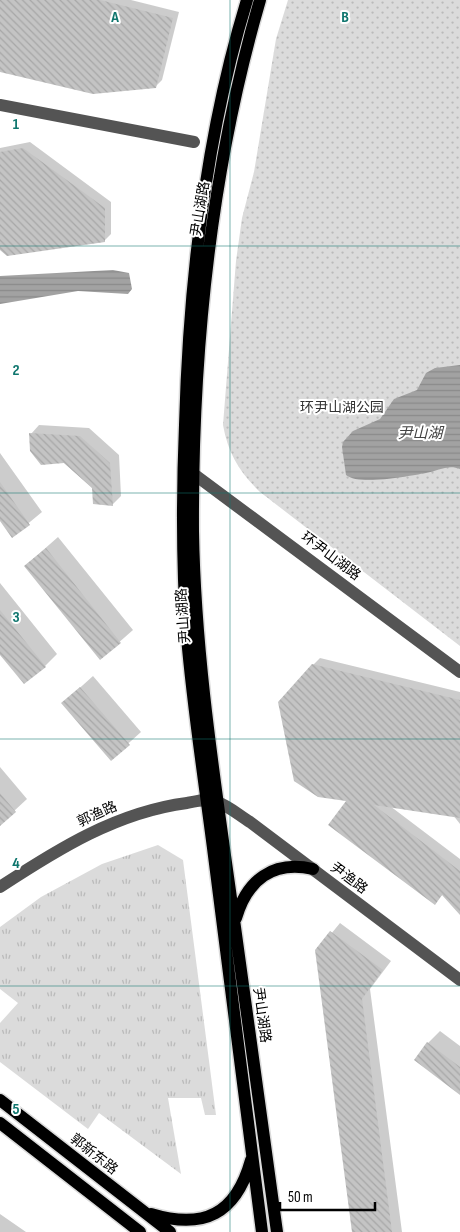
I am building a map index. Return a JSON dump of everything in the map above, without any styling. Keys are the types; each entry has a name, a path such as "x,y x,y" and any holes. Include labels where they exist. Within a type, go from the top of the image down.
{"main road":[{"name":"尹山湖路","path":"246,0 216,128 196,250 187,348 189,470 199,636 210,756 212,801 262,1232"},
{"name":"尹山湖路","path":"189,470 208,253 235,100 260,0"},
{"name":"尹山湖路","path":"212,801 235,923 277,1232"},
{"path":"235,923 241,900 248,889 261,878 290,866 313,870"},
{"name":"郭新东路","path":"0,1100 170,1232"},
{"path":"0,1123 140,1232"},
{"path":"142,1211 181,1221 203,1219 213,1215 230,1202 238,1192 245,1180 252,1155"}],"street":[{"path":"0,105 194,142"},
{"name":"环尹山湖路","path":"189,470 460,672"},
{"name":"尹渔路","path":"212,801 250,822 460,980"},
{"name":"郭渔路","path":"0,887 83,836 124,818 166,805 212,801"}],"green space":[{"name":"环尹山湖公园","path":"288,0 460,0 460,646 260,492 240,469 231,453 225,435 223,425 236,261 242,218 254,172 276,39"},
{"path":"158,845 183,860 216,1115 205,1115 201,1098 168,1098 181,1174 99,1113 88,1129 0,1062 0,1023 18,1003 0,989 0,927 41,897 102,864"}],"water":[{"path":"113,270 129,273 132,289 128,294 78,291 0,304 0,276"},
{"name":"尹山湖","path":"460,365 460,469 447,468 408,476 373,480 362,480 346,475 342,447 343,442 353,431 380,419 394,399 417,390 426,373 435,368"}],"building":[{"path":"0,0 100,0 173,18 156,88 93,94 0,72"},
{"path":"23,148 105,208 105,242 7,256 0,250 0,152"},
{"path":"29,433 80,436 110,463 113,506 93,504 92,488 64,463 41,465 30,451"},
{"path":"0,482 30,525 12,538 0,521"},
{"path":"46,548 121,643 100,660 24,566"},
{"path":"0,610 46,667 24,684 0,655"},
{"path":"312,664 460,700 460,818 374,805 460,871 460,915 442,895 435,905 328,825 346,801 318,797 294,781 278,702"},
{"path":"80,687 130,745 111,761 61,703"},
{"path":"0,793 16,812 0,826"},
{"path":"330,931 383,970 362,999 392,1232 352,1232 315,950"},
{"path":"427,1042 460,1067 460,1095 414,1060"}]}
